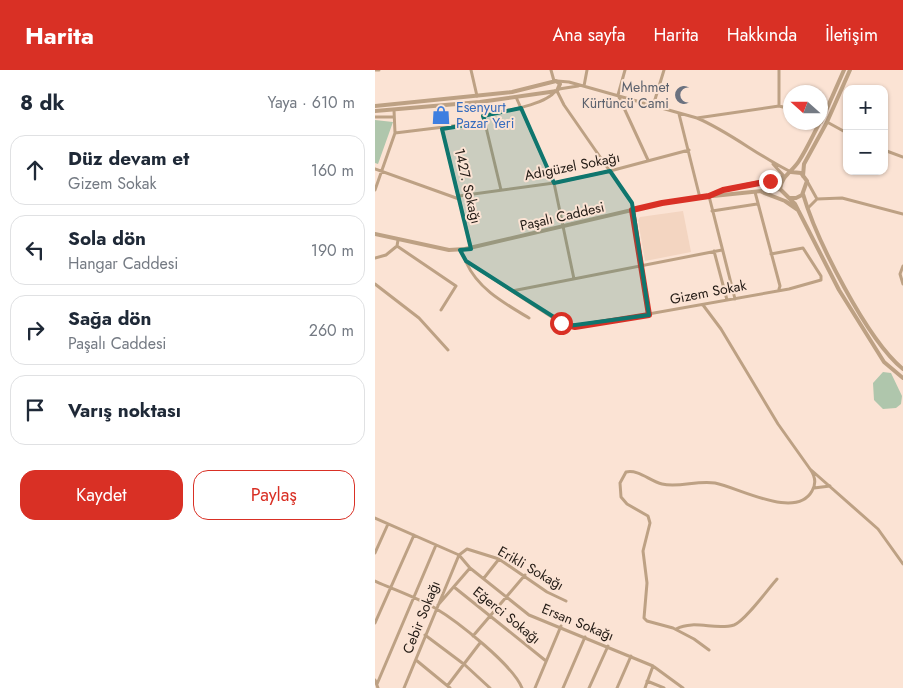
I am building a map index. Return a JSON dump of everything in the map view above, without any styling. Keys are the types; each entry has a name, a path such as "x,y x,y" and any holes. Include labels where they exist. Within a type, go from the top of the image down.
{"street":[{"path":"471,70 477,96"},
{"path":"483,116 521,108 551,95 560,84 555,81 551,70"},
{"path":"582,86 587,70"},
{"path":"625,70 618,95 648,160"},
{"path":"653,106 664,70"},
{"path":"779,70 779,106"},
{"path":"828,105 844,70"},
{"path":"828,120 850,70"},
{"path":"555,81 551,87 556,90 564,105 632,202 649,315"},
{"path":"375,106 512,92 555,81 582,86 697,118 711,124 771,162 803,176 817,199"},
{"path":"375,111 480,102 582,86"},
{"path":"516,97 554,183 574,279"},
{"path":"480,102 501,190"},
{"path":"697,118 783,107"},
{"path":"375,190 395,133 394,110"},
{"path":"679,113 700,198"},
{"path":"375,117 395,117"},
{"path":"395,133 443,129 485,122"},
{"path":"828,123 843,131"},
{"name":"1427. Sokağı","path":"443,129 471,248"},
{"path":"780,189 784,176 791,172 799,161 816,130"},
{"path":"803,176 804,164 823,130"},
{"name":"Adıgüzel Sokağı","path":"459,198 554,183 610,171 689,150"},
{"path":"888,151 903,157"},
{"path":"771,162 784,176"},
{"path":"375,169 459,198"},
{"name":"Paşalı Caddesi","path":"375,234 449,250 460,250 662,203 709,196 723,190 784,176"},
{"path":"807,181 803,194 843,285 887,355 903,369"},
{"path":"735,299 709,196 780,189 799,210 839,290 884,362 903,378"},
{"path":"757,191 757,204 780,286 778,289"},
{"path":"757,191 785,201 799,210"},
{"path":"789,198 796,198 803,194"},
{"path":"808,208 817,199 841,198 903,214"},
{"path":"712,211 757,204"},
{"path":"375,258 387,255 397,246 398,240"},
{"path":"397,246 456,286 441,310"},
{"name":"Gizem Sokak","path":"465,261 561,323 575,327 735,299 819,281 821,276 803,248 771,254"},
{"path":"460,250 473,277 499,300 529,318"},
{"path":"512,291 722,250"},
{"path":"714,251 727,300"},
{"path":"903,266 900,274 903,284"},
{"path":"375,284 419,318 448,350"},
{"path":"703,305 721,329 778,424 810,469 815,480 813,489 804,500 790,504 716,483 663,484 632,471 623,474 620,483 621,497 627,504 648,516 650,523 643,551 647,583 644,618 647,621 676,629 694,638 709,650"},
{"path":"810,469 878,529 903,564"},
{"path":"813,489 830,486"},
{"path":"375,518 459,555"},
{"path":"375,553 388,524"},
{"path":"375,623 414,535"},
{"path":"377,684 436,545"},
{"name":"Erikli Sokağı","path":"459,555 467,549 499,559 525,575 547,592 566,601"},
{"name":"Ersan Sokağı","path":"459,555 470,568 529,615 561,626 653,666 683,688"},
{"name":"Cebir Sokağı","path":"405,686 435,608 459,555"},
{"path":"484,578 499,559"},
{"path":"435,608 470,568"},
{"path":"473,636 525,575"},
{"path":"676,629 689,624 734,625 744,618 777,579"},
{"path":"375,581 435,608 473,636 518,678 522,688"},
{"name":"Eğerci Sokağı","path":"453,587 546,661"},
{"path":"535,688 561,626"},
{"path":"425,634 465,665 490,688"},
{"path":"563,688 585,636"},
{"path":"416,660 449,687 480,643"},
{"path":"589,688 608,646"},
{"path":"617,688 631,656"},
{"path":"645,688 653,666"},
{"path":"647,681 664,688"},
{"path":"405,686 410,688"}],"highlighted area":[{"path":"521,108 554,183 610,171 632,203 649,315 568,326 466,261 460,250 471,249 442,129 485,122 483,116"}],"shaded area":[{"path":"683,211 691,252 645,261 638,220 640,217"}],"green space":[{"path":"375,120 393,122 378,164 375,163"},
{"path":"883,372 891,373 902,396 901,404 896,408 883,409 874,400 873,383"}],"place":[{"name":"Mehmet Kürtüncü Cami","path":"684,95"},
{"name":"Esenyurt Pazar Yeri","path":"441,115"}],"route":[{"path":"561,323 575,327 649,315 632,210 662,203 700,198 723,190 770,181"}]}
